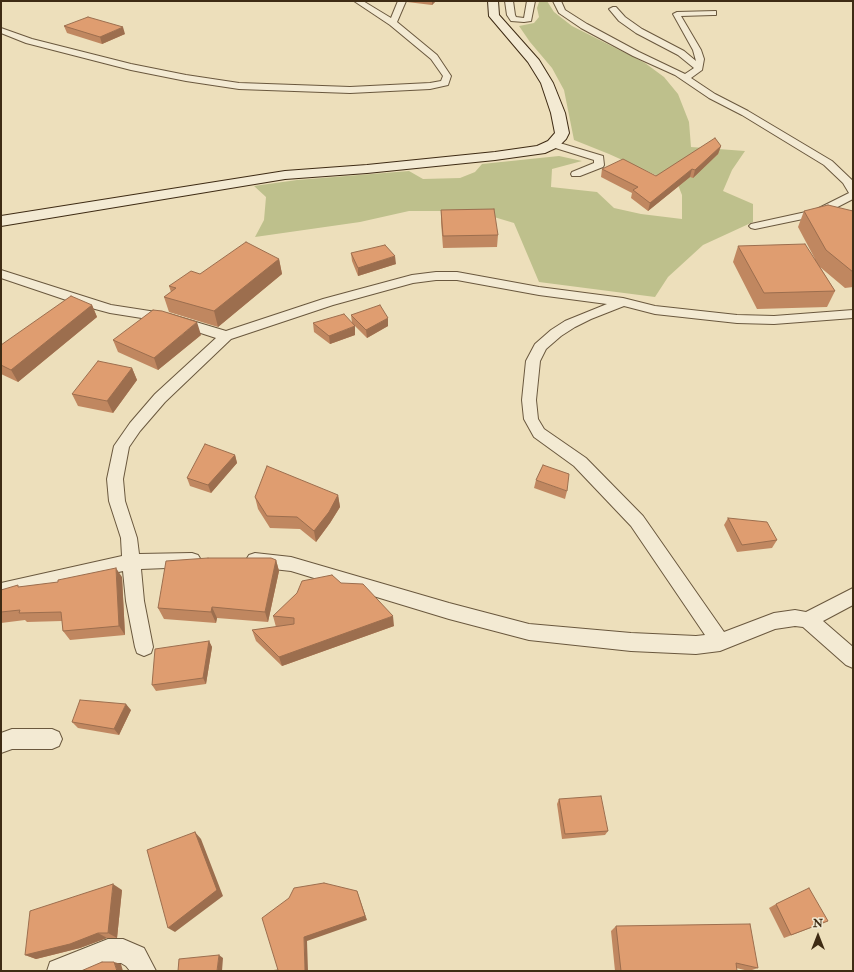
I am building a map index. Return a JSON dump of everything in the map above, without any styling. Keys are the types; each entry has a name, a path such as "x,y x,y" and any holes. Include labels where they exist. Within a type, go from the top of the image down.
{"main road":[{"path":"1,221 285,175 381,168 540,150 553,144 559,139 562,133 558,113 547,83 533,60 494,16 493,1"}],"street":[{"path":"1,30 29,41 131,67 186,78 239,86 350,90 430,86 445,83 447,76 434,57 393,23 358,1"},
{"path":"393,23 402,1"},
{"path":"509,1 511,15 514,19 524,20 528,19 531,1"},
{"path":"557,1 562,11 584,26 613,42 664,65 712,96 751,117 828,163 848,181 853,191"},
{"path":"613,9 635,28 681,53 699,68"},
{"path":"686,78 699,68 700,60 697,50 677,16 681,13 713,13"},
{"path":"553,144 599,158 599,165 576,174"},
{"path":"755,226 818,213 853,195"},
{"path":"1,274 110,309 169,318 226,336"},
{"path":"144,647 135,601 130,562 129,538 116,494 115,479 122,446 135,427 160,398 226,336 328,302 412,279 436,276 457,276 623,302 655,310 737,319 774,320 853,314"},
{"path":"623,302 586,316 570,324 556,332 540,347 533,361 529,400 531,419 539,433 580,462 637,521 720,642"},
{"path":"1,591 130,562 208,560"},
{"path":"238,560 274,561 291,564 449,611 529,632 631,642 696,645 720,642 774,621 795,618 808,620 853,659"},
{"path":"808,620 853,596"},
{"path":"1,743 12,739 52,739"},
{"path":"59,971 108,951 123,951 135,957 144,971"}],"green space":[{"path":"547,1 554,12 572,26 645,63 664,77 678,94 689,122 691,147 745,151 732,170 723,191 753,204 753,222 703,245 668,277 655,297 539,282 514,223 474,211 409,211 360,222 255,237 264,220 266,197 254,186 297,180 409,171 423,179 460,178 475,172 482,164 559,156 582,161 552,169 551,187 597,192 614,208 641,214 682,219 682,195 678,185 574,140 564,90 552,68 530,42 519,26 534,23 539,17 537,8 539,2"}],"building":[{"path":"88,17 123,27 100,37 64,26"},
{"path":"715,138 721,146 695,170 692,169 650,203 633,190 638,187 602,169 623,159 656,176"},
{"path":"828,205 853,211 853,272 826,250 804,211"},
{"path":"494,209 498,235 443,236 441,210"},
{"path":"246,242 279,259 214,311 164,297 176,288 169,286 191,271 200,274"},
{"path":"805,244 835,291 764,293 738,246"},
{"path":"385,245 395,256 358,268 351,253"},
{"path":"71,296 92,305 11,370 1,365 1,345"},
{"path":"380,305 388,318 366,330 351,315"},
{"path":"153,310 162,311 197,322 154,358 113,340"},
{"path":"344,314 355,326 329,336 313,323"},
{"path":"98,361 132,368 107,401 72,394"},
{"path":"205,444 235,455 208,485 187,478"},
{"path":"543,465 569,474 567,491 536,480"},
{"path":"267,466 338,495 329,512 314,531 297,517 267,516 255,497"},
{"path":"728,518 767,522 777,540 742,545"},
{"path":"208,558 271,558 276,560 265,612 212,607 211,612 158,608 166,561"},
{"path":"116,568 119,626 63,631 61,612 19,613 20,610 1,612 1,590 18,585 18,587 58,582 58,580"},
{"path":"332,575 341,583 363,584 393,616 279,657 252,630 294,624 294,618 273,616 297,593 302,581"},
{"path":"209,641 203,678 152,685 155,649"},
{"path":"80,700 126,704 114,729 72,722"},
{"path":"601,796 608,831 565,834 559,799"},
{"path":"195,832 217,890 168,928 147,850"},
{"path":"324,883 357,891 365,916 304,937 305,971 269,971 278,970 262,918 289,898 294,888"},
{"path":"113,884 108,933 98,933 70,944 25,955 30,911"},
{"path":"809,888 828,921 791,935 776,904"},
{"path":"750,924 758,968 736,963 737,971 621,971 616,926"},
{"path":"219,955 217,971 178,971 179,959"},
{"path":"102,962 114,962 117,971 81,971"}]}
